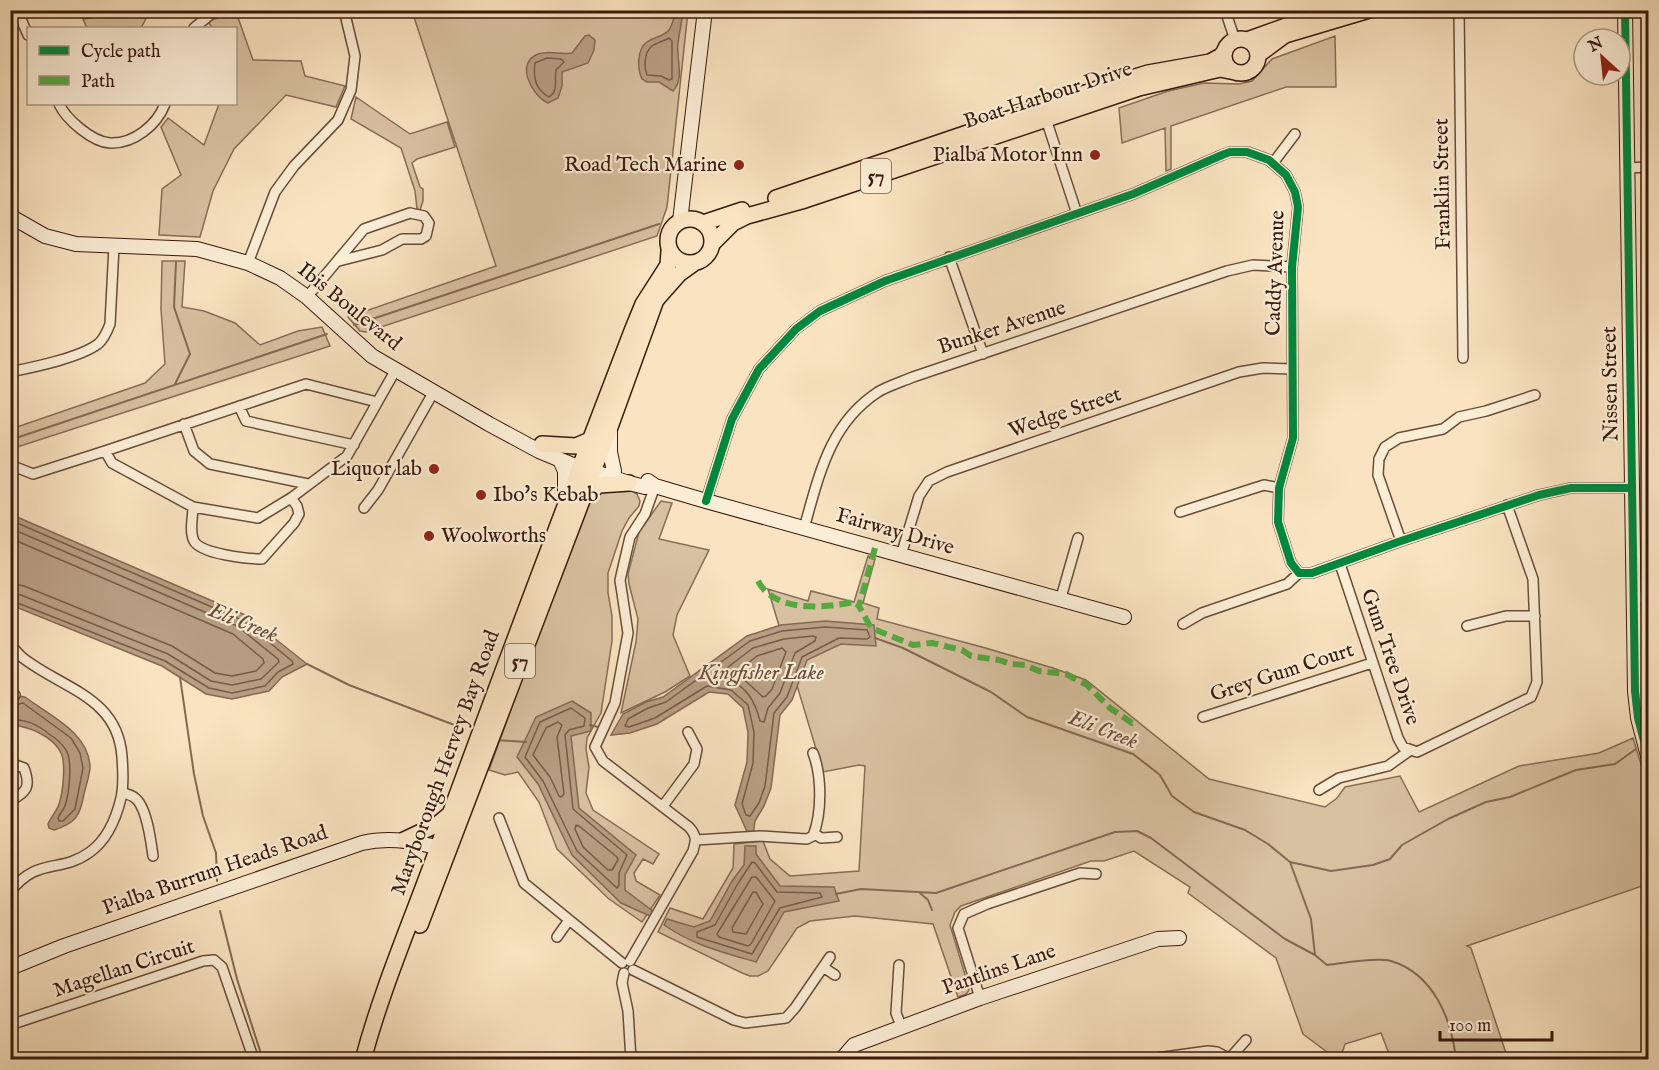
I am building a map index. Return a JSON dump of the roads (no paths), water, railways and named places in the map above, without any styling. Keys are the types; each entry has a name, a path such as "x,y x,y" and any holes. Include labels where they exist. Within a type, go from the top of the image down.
{"main road":[{"name":"Boat Harbour Drive","path":"712,243 732,223 747,216 805,200 1148,73 1210,62 1236,44 1331,10"},
{"path":"1258,55 1285,35 1369,10"},
{"path":"1236,44 1256,47 1257,63 1246,72 1235,72 1226,63 1236,44"},
{"name":"Boat Harbour Drive","path":"703,223 1044,113 1183,76 1220,69 1235,72"},
{"name":"57","path":"669,251 667,240 670,229 680,221 690,219 703,223"},
{"path":"703,223 710,231 712,243"},
{"name":"57","path":"693,264 702,260 710,252 712,243"},
{"path":"669,251 678,261 693,264"},
{"name":"Maryborough Hervey Bay Road","path":"363,1059 388,978 444,849 583,496 590,440 640,313 668,265 669,251"},
{"name":"Maryborough Hervey Bay Road","path":"372,1059 379,1031 444,849 450,814 565,507 610,427 656,300 679,274 693,264"},
{"path":"542,444 576,446 590,440"},
{"path":"583,496 599,485 629,483"},
{"path":"404,840 438,824 450,814"}],"street":[{"path":"18,10 27,32"},
{"path":"195,27 216,10"},
{"path":"248,263 275,192 294,166 338,120 351,90 355,56 344,10"},
{"path":"680,221 705,10"},
{"path":"1225,10 1236,44"},
{"name":"Franklin Street","path":"1459,10 1463,358"},
{"name":"Nissen Street","path":"1625,10 1635,691 1638,718 1648,756"},
{"path":"59,105 64,115 86,133 109,143 131,140 155,122 164,105"},
{"path":"1044,113 1077,214"},
{"path":"1273,164 1295,134"},
{"name":"Caddy Avenue","path":"706,501 732,419 759,369 796,329 820,311 885,280 1133,194 1230,152 1247,152 1260,156 1286,175 1295,192 1298,207 1292,267 1293,438 1279,488 1278,522 1291,563 1299,573"},
{"path":"1627,168 1648,167"},
{"path":"307,297 364,229 410,213 424,216 429,223 429,231 421,238 402,238 382,250 339,261"},
{"name":"Ibis Boulevard","path":"10,216 45,236 76,244 197,249 248,263 280,278 307,297 372,356 395,371 538,451 588,466"},
{"path":"10,372 82,353 99,343 110,324 114,246"},
{"path":"949,257 983,354"},
{"name":"Bunker Avenue","path":"804,528 821,468 834,437 856,409 879,391 912,377 1227,271 1253,266 1292,267"},
{"name":"Wedge Street","path":"901,555 919,496 929,481 947,472 1239,372 1263,368 1291,369"},
{"path":"105,451 112,463 194,507 258,518 291,498 347,456 395,371"},
{"path":"13,465 33,474 306,384 377,402"},
{"path":"364,508 378,490 433,393"},
{"path":"1401,541 1378,475 1379,459 1385,447 1399,438 1443,429 1460,417 1535,395"},
{"path":"240,405 246,421 354,445"},
{"path":"184,424 194,451 210,464 308,484"},
{"path":"610,427 610,452 614,471"},
{"name":"Ibis Boulevard","path":"511,436 542,444 588,466"},
{"path":"560,459 565,471 565,507"},
{"name":"Fairway Drive","path":"588,466 647,480 654,486"},
{"name":"Fairway Drive","path":"588,466 629,483 645,487 654,486 1124,617"},
{"path":"1180,512 1264,485 1279,488"},
{"path":"631,1059 628,1011 622,983 627,966 693,850 696,840 694,832 689,827 603,761 595,747 615,703 628,633 620,580 630,537 645,514 654,486"},
{"path":"1183,624 1202,613 1287,584 1299,573 1312,573 1340,564 1507,505 1571,488 1631,488"},
{"path":"194,507 192,530 194,540 202,549 251,560 262,559 294,524 299,514 291,498"},
{"name":"Gum Tree Drive","path":"1340,564 1398,738 1403,747 1417,752 1531,697 1537,682 1533,579 1507,505"},
{"path":"1060,601 1078,538"},
{"path":"1633,597 1648,597"},
{"path":"1467,626 1506,616 1535,616"},
{"path":"10,645 22,658 77,692 109,716 121,742 122,792 116,818 98,846 75,861 28,873 10,892"},
{"name":"Grey Gum Court","path":"1203,717 1372,663"},
{"path":"663,806 694,764 697,749 688,732"},
{"path":"1320,790 1339,778 1364,774 1388,766 1409,751"},
{"path":"696,840 760,836 807,839 814,834 821,788 820,772 813,753"},
{"path":"10,763 24,768 28,780 27,789 19,797 10,801"},
{"path":"122,792 135,798 140,804 150,832 153,856"},
{"path":"499,818 524,883 627,966 734,1020 745,1023 786,1018 830,957"},
{"path":"814,834 821,838 837,837"},
{"name":"Pialba Burrum Heads Road","path":"10,968 64,946 362,843 379,839 404,840 444,849"},
{"path":"980,998 958,928 964,914 1080,873 1096,874"},
{"path":"557,937 569,920"},
{"name":"Pantlins Lane","path":"842,1059 854,1045 980,998 1158,939 1179,938"},
{"path":"10,960 64,946"},
{"name":"Magellan Circuit","path":"10,1025 203,960 214,960 222,968 254,1059"},
{"path":"899,965 896,1013 902,1028"},
{"path":"823,967 835,975"},
{"path":"1142,1059 1208,1051 1217,1052 1231,1059 1246,1040"}],"water":[{"path":"675,11 683,11 678,44 679,80 673,91 659,82 647,82 642,79 639,59 644,45 669,30"},
{"path":"589,35 595,40 594,50 588,63 562,72 562,86 558,98 548,103 542,99 528,79 527,64 531,58 542,53 572,53 585,36"},
{"path":"10,514 245,615 307,664 282,677 269,691 232,699 206,694 162,666 11,605"},
{"name":"Kingfisher Lake","path":"825,621 874,625 876,646 841,644 807,660 792,700 780,715 771,788 755,821 753,835 749,836 735,805 747,762 748,732 743,708 728,694 709,692 657,724 630,733 611,735 623,714 646,702 663,697 747,636 781,625"},
{"path":"19,696 25,697 66,726 75,734 88,754 89,773 79,813 67,825 54,830 49,828 48,824 60,799 63,758 57,747 46,737 25,727 11,725 10,701"},
{"path":"572,701 591,713 591,731 571,736 579,808 636,855 625,875 625,890 654,912 652,917 621,903 572,855 538,784 517,757 536,717"},
{"path":"745,846 756,846 756,854 780,886 834,887 839,901 784,912 756,962 697,943 664,925 667,919 694,927 710,921 732,881 744,865"}],"waterway":[{"path":"354,325 659,224"},
{"path":"175,384 190,354 174,307 176,262"},
{"path":"10,440 327,334"},
{"name":"Eli Creek","path":"875,638 903,648 991,692 1027,717 1133,754 1160,775 1172,796 1194,812 1245,830 1268,844 1290,862 1331,871 1373,865 1390,859 1402,845 1448,819 1486,802 1510,797 1576,770 1615,764 1636,749"},
{"name":"Eli Creek","path":"307,664 349,685 465,729"},
{"path":"180,677 194,774 203,816 216,853 217,881"},
{"name":"Eli Creek","path":"590,725 598,727"},
{"name":"Eli Creek","path":"496,740 526,742"},
{"path":"836,894 861,889 936,893 1115,832 1137,831 1151,838 1285,939 1315,955"},
{"path":"1290,862 1311,919 1315,955 1327,965 1369,960 1391,961 1419,976 1438,1000 1445,1015 1456,1060"},
{"path":"920,893 928,900 932,910"},
{"path":"220,911 237,979 263,1060"}],"place":[{"name":"Pialba Motor Inn","path":"1095,155"},
{"name":"Road Tech Marine","path":"739,165"},
{"name":"Liquor lab","path":"434,469"},
{"name":"Ibo's Kebab","path":"481,495"},
{"name":"Woolworths","path":"429,536"}]}
